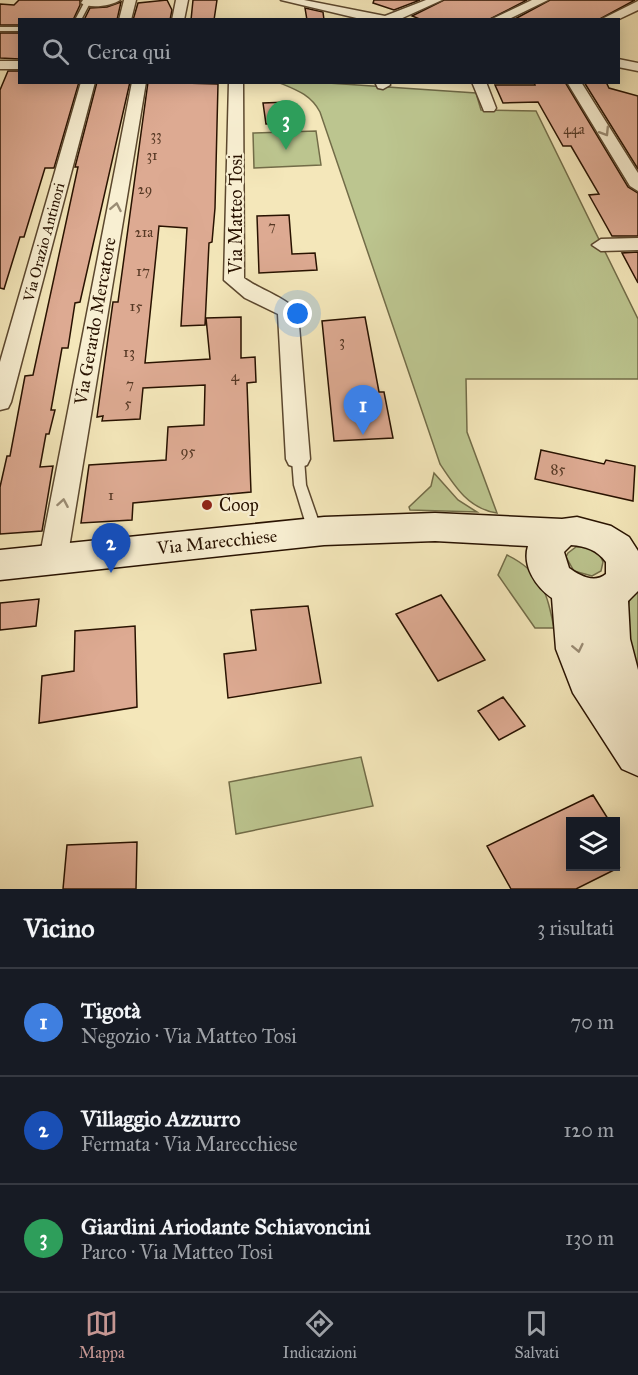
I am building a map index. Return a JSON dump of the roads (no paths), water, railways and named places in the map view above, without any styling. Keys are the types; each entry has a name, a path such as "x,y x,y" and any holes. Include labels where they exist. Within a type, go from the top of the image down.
{"main road":[{"name":"Via Marecchiese","path":"0,566 315,531 435,527 507,545 553,545 582,531 602,537 617,549 616,570"},
{"path":"553,545 553,577 616,570"},
{"path":"616,570 608,632 613,665 638,708"},
{"path":"616,570 574,631 582,667 597,696 638,754"}],"street":[{"path":"87,3 113,0"},
{"path":"126,18 130,0"},
{"path":"178,18 182,0"},
{"path":"390,18 433,0"},
{"path":"501,18 542,0"},
{"path":"293,4 368,18"},
{"path":"610,18 638,5"},
{"path":"620,63 638,67"},
{"path":"0,65 18,64"},
{"name":"Via Orazio Antinori","path":"0,402 87,84"},
{"name":"Via Gerardo Mercatore","path":"53,560 139,84"},
{"name":"Via Matteo Tosi","path":"236,84 234,280 252,294 284,308 288,313 298,459"},
{"path":"480,84 489,108"},
{"path":"575,84 638,186"},
{"path":"601,245 638,244"}],"lane":[{"path":"79,18 87,3"},
{"path":"0,29 18,29"},
{"path":"298,459 300,485 315,531"}],"place":[{"name":"Giardini Ariodante Schiavoncini","path":"286,150"},
{"name":"Tigotà","path":"363,435"},
{"name":"Coop","path":"207,505"},
{"name":"Villaggio Azzurro","path":"111,573"}]}
